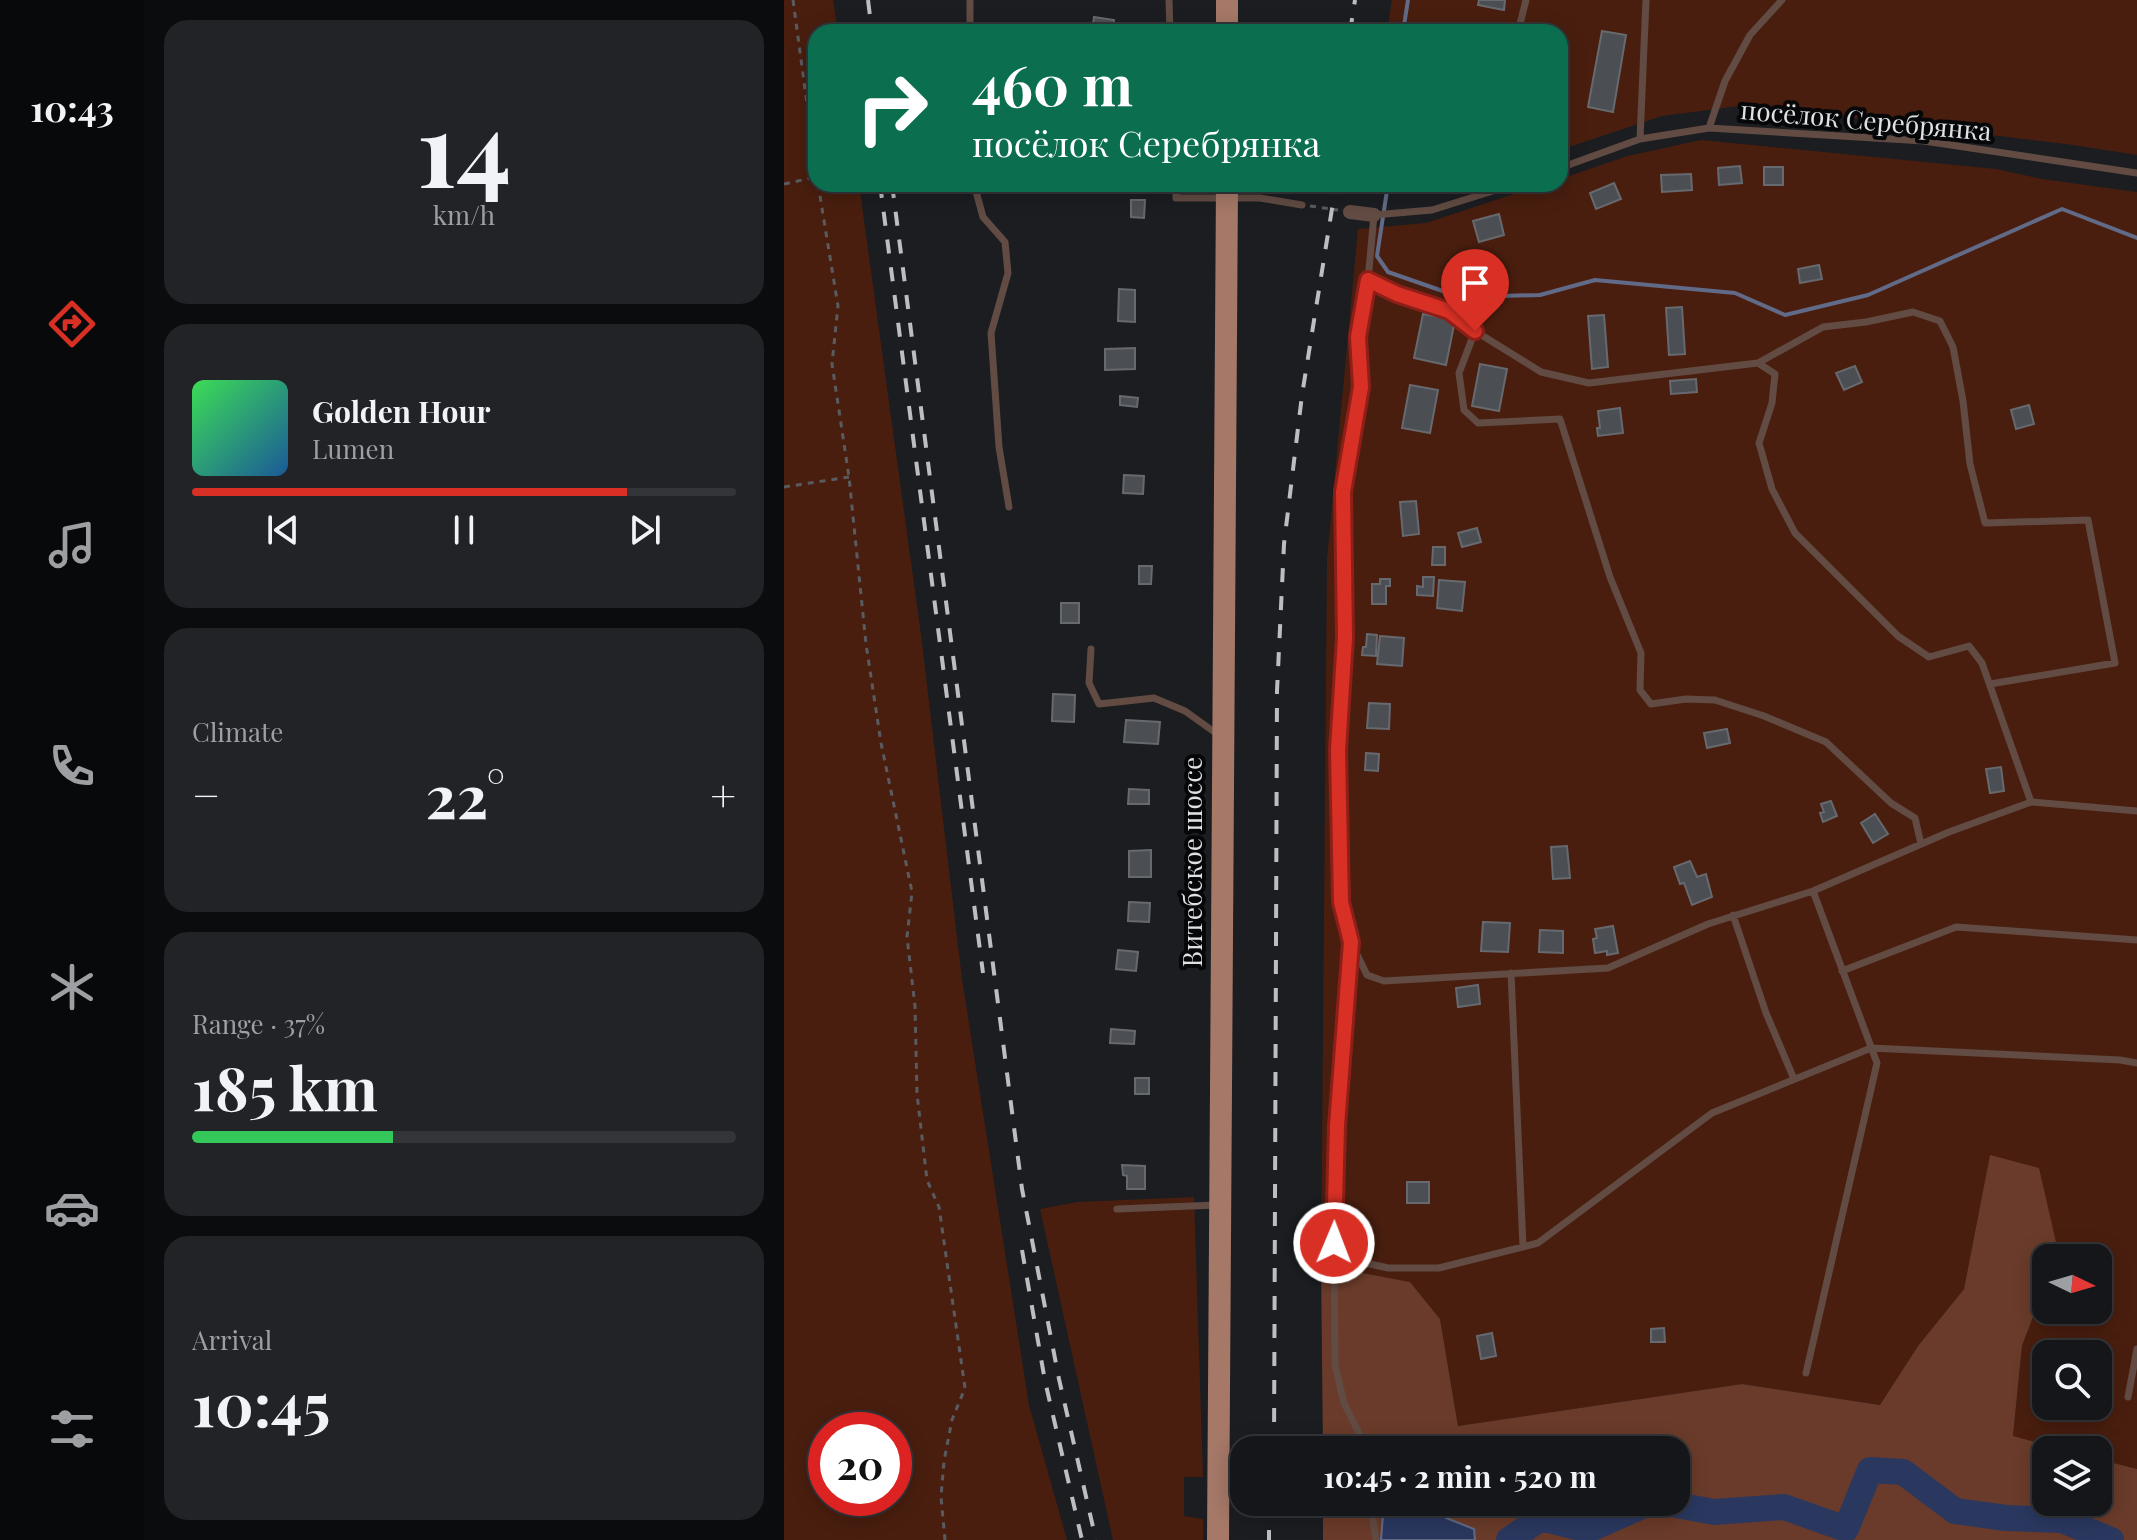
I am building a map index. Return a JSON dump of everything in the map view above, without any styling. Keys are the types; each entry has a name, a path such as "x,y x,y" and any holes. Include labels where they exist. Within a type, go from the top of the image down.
{"main road":[{"path":"1227,0 1227,24"},
{"name":"Витебское шоссе","path":"1218,1540 1227,192"}],"street":[{"path":"1350,212 1374,215"}],"lane":[{"path":"970,0 970,24"},
{"path":"1169,0 1170,24"},
{"path":"1520,24 1526,0"},
{"path":"1640,139 1646,0"},
{"path":"1709,128 1725,81 1750,35 1782,0"},
{"name":"посёлок Серебрянка","path":"1568,165 1640,139 1709,128 1924,141 2137,173"},
{"path":"976,192 983,217 1005,242 1008,273 991,333 999,447 1009,507"},
{"path":"1176,192 1176,198 1220,192"},
{"path":"1232,192 1302,205"},
{"path":"1493,192 1432,210 1374,215 1368,280 1358,337 1361,387 1343,492 1345,638 1338,750 1341,902 1351,942 1367,975 1384,981 1608,968 1733,915 1813,891 1921,844 2031,802 2137,811"},
{"path":"1368,280 1397,294 1449,311 1541,372 1589,383 1758,363 1823,327 1913,312 1940,321 1953,347 1970,464 1985,523 2088,520 2115,663 1990,684"},
{"path":"1475,331 1459,373 1464,410 1478,423 1560,419 1610,577 1641,653 1640,690 1651,704 1686,699 1715,700 1826,742 1891,803 1915,818 1921,844"},
{"path":"1758,363 1775,374 1772,403 1759,443 1772,489 1795,533 1898,636 1929,657 1969,646 1982,663 2031,802"},
{"path":"1091,649 1089,683 1099,704 1154,698 1185,711 1222,738"},
{"path":"1806,1373 1877,1063 1813,891"},
{"path":"1733,915 1766,1013 1794,1079"},
{"path":"1842,971 1956,927 2137,940"},
{"path":"1351,942 1337,1126 1335,1365 1344,1403 1360,1436"},
{"path":"1511,973 1523,1247"},
{"path":"1334,1256 1388,1268 1439,1268 1538,1243 1712,1113 1871,1048 2137,1063"},
{"path":"1117,1209 1219,1205"},
{"path":"2128,1397 2137,1349"},
{"path":"1372,1516 1376,1540"}],"path":[{"path":"793,0 808,112"},
{"path":"784,184 808,179"},
{"path":"819,192 838,306 832,364 849,477 868,658 881,743 912,892 907,937 915,1006 917,1094 927,1180 939,1207 965,1388 952,1420 944,1461 941,1497 945,1540"},
{"path":"1302,205 1350,212"},
{"path":"784,487 849,477"}],"shaded area":[{"path":"784,0 833,0 837,24 808,24 808,192 860,192 921,635 962,979 1029,1405 1067,1540 784,1540"},
{"path":"1392,0 2137,0 2137,155 1747,105 1662,116 1568,147 1568,24 1388,24"},
{"path":"1701,140 1996,169 2042,179 2137,192 2137,1469 2112,1463 2112,1436 2032,1436 2032,1442 2013,1437 2022,1346 2032,1320 2032,1324 2112,1324 2112,1244 2053,1244 1990,1156 1964,1289 1918,1346 1881,1405 1742,1384 1458,1426 1440,1319 1410,1282 1321,1265 1327,559 1358,229 1426,223 1520,192 1568,192 1568,176 1628,156"},
{"path":"1990,1155 2039,1168 2056,1244 2032,1244 2032,1320 2022,1346 2013,1436 2032,1441 2032,1516 2112,1516 2112,1463 2137,1469 2137,1540 1323,1540 1323,1516 1690,1516 1690,1436 1323,1436 1321,1265 1410,1282 1440,1319 1458,1426 1742,1384 1880,1405 1918,1346 1964,1289"},
{"path":"1194,1197 1203,1477 1184,1477 1184,1516 1203,1519 1203,1540 1113,1540 1040,1209 1077,1202"}],"water":[{"path":"1383,1516 1445,1516 1474,1529 1475,1540 1381,1540"}],"building":[{"path":"1479,0 1505,0 1504,10 1478,5"},
{"path":"1094,17 1114,20 1113,24 1093,24"},
{"path":"1602,31 1626,35 1613,112 1588,107"},
{"path":"1740,166 1742,183 1719,185 1718,168"},
{"path":"1764,167 1783,167 1783,185 1764,185"},
{"path":"1691,174 1692,190 1662,192 1661,175"},
{"path":"1614,183 1621,199 1596,209 1590,193"},
{"path":"1131,200 1145,200 1144,218 1131,217"},
{"path":"1499,214 1504,235 1479,242 1473,221"},
{"path":"1819,265 1822,279 1800,283 1798,269"},
{"path":"1119,289 1135,290 1135,322 1118,321"},
{"path":"1682,307 1685,354 1669,355 1666,308"},
{"path":"1423,314 1455,320 1446,365 1414,358"},
{"path":"1604,315 1608,367 1592,369 1588,316"},
{"path":"1135,348 1135,369 1105,370 1105,349"},
{"path":"1480,364 1507,369 1499,411 1472,406"},
{"path":"1855,366 1862,382 1844,390 1836,373"},
{"path":"1696,379 1697,392 1671,394 1670,381"},
{"path":"1410,385 1438,390 1430,433 1402,428"},
{"path":"1120,396 1138,398 1137,407 1120,405"},
{"path":"2029,405 2034,424 2016,429 2011,410"},
{"path":"1620,408 1623,433 1598,436 1598,411"},
{"path":"1124,475 1144,476 1143,494 1123,493"},
{"path":"1416,501 1419,534 1403,536 1400,502"},
{"path":"1477,528 1481,542 1462,547 1458,533"},
{"path":"1433,547 1445,547 1445,565 1432,565"},
{"path":"1139,566 1152,566 1151,584 1139,584"},
{"path":"1423,577 1434,577 1433,596 1417,595 1417,586 1423,587"},
{"path":"1380,579 1390,579 1390,586 1386,586 1386,604 1372,604 1372,584 1380,584"},
{"path":"1439,580 1465,582 1462,611 1437,608"},
{"path":"1061,603 1079,603 1079,623 1061,623"},
{"path":"1367,634 1377,635 1376,656 1362,655"},
{"path":"1380,636 1404,638 1402,666 1377,664"},
{"path":"1053,694 1075,695 1074,722 1052,721"},
{"path":"1369,703 1390,704 1389,729 1367,728"},
{"path":"1126,720 1160,722 1158,744 1124,742"},
{"path":"1727,729 1730,743 1707,748 1704,733"},
{"path":"1366,753 1379,754 1378,771 1365,770"},
{"path":"2001,767 2004,791 1990,793 1986,769"},
{"path":"1129,789 1149,790 1149,804 1128,804"},
{"path":"1831,801 1837,816 1823,822 1821,804"},
{"path":"1875,814 1888,834 1873,843 1861,823"},
{"path":"1567,846 1570,878 1553,879 1551,847"},
{"path":"1151,850 1151,877 1129,877 1129,851"},
{"path":"1690,861 1697,877 1706,874 1712,897 1692,905 1674,867"},
{"path":"1129,902 1150,903 1149,922 1128,921"},
{"path":"1483,922 1510,923 1508,952 1481,951"},
{"path":"1613,926 1618,953 1595,953 1595,929"},
{"path":"1540,930 1563,931 1563,953 1539,952"},
{"path":"1118,950 1138,952 1136,971 1116,969"},
{"path":"1478,985 1480,1004 1458,1007 1456,988"},
{"path":"1111,1029 1135,1031 1134,1044 1110,1043"},
{"path":"1135,1078 1149,1078 1149,1094 1135,1094"},
{"path":"1122,1165 1145,1166 1145,1189 1127,1189 1127,1176 1123,1175"},
{"path":"1407,1182 1429,1182 1429,1203 1407,1203"},
{"path":"1664,1328 1665,1342 1651,1342 1651,1329"},
{"path":"1492,1333 1496,1356 1481,1359 1477,1336"}],"waterway":[{"path":"1404,24 1408,0"},
{"path":"1387,192 1377,256 1388,272 1460,297 1540,295 1595,280 1735,293 1785,315 1868,295 2062,209 2137,238"},
{"path":"1690,1507 1714,1512 1784,1507 1846,1529 1870,1470 1903,1472 1955,1511 2006,1518 2062,1520 2111,1540"},
{"path":"1509,1540 1541,1518 1588,1530 1620,1516"}],"railway":[{"path":"868,0 871,24"},
{"path":"1351,24 1355,0"},
{"path":"881,192 983,973"},
{"path":"893,192 1022,1189 1059,1379 1096,1540"},
{"path":"1274,1436 1277,691 1284,544 1302,395 1335,192"},
{"path":"1022,1250 1045,1381 1082,1540"},
{"path":"1269,1516 1269,1540"}],"route":[{"path":"1334,1243 1337,1126 1351,942 1341,902 1338,750 1345,638 1343,492 1361,387 1358,337 1368,280 1397,294 1449,311 1475,331"}]}
